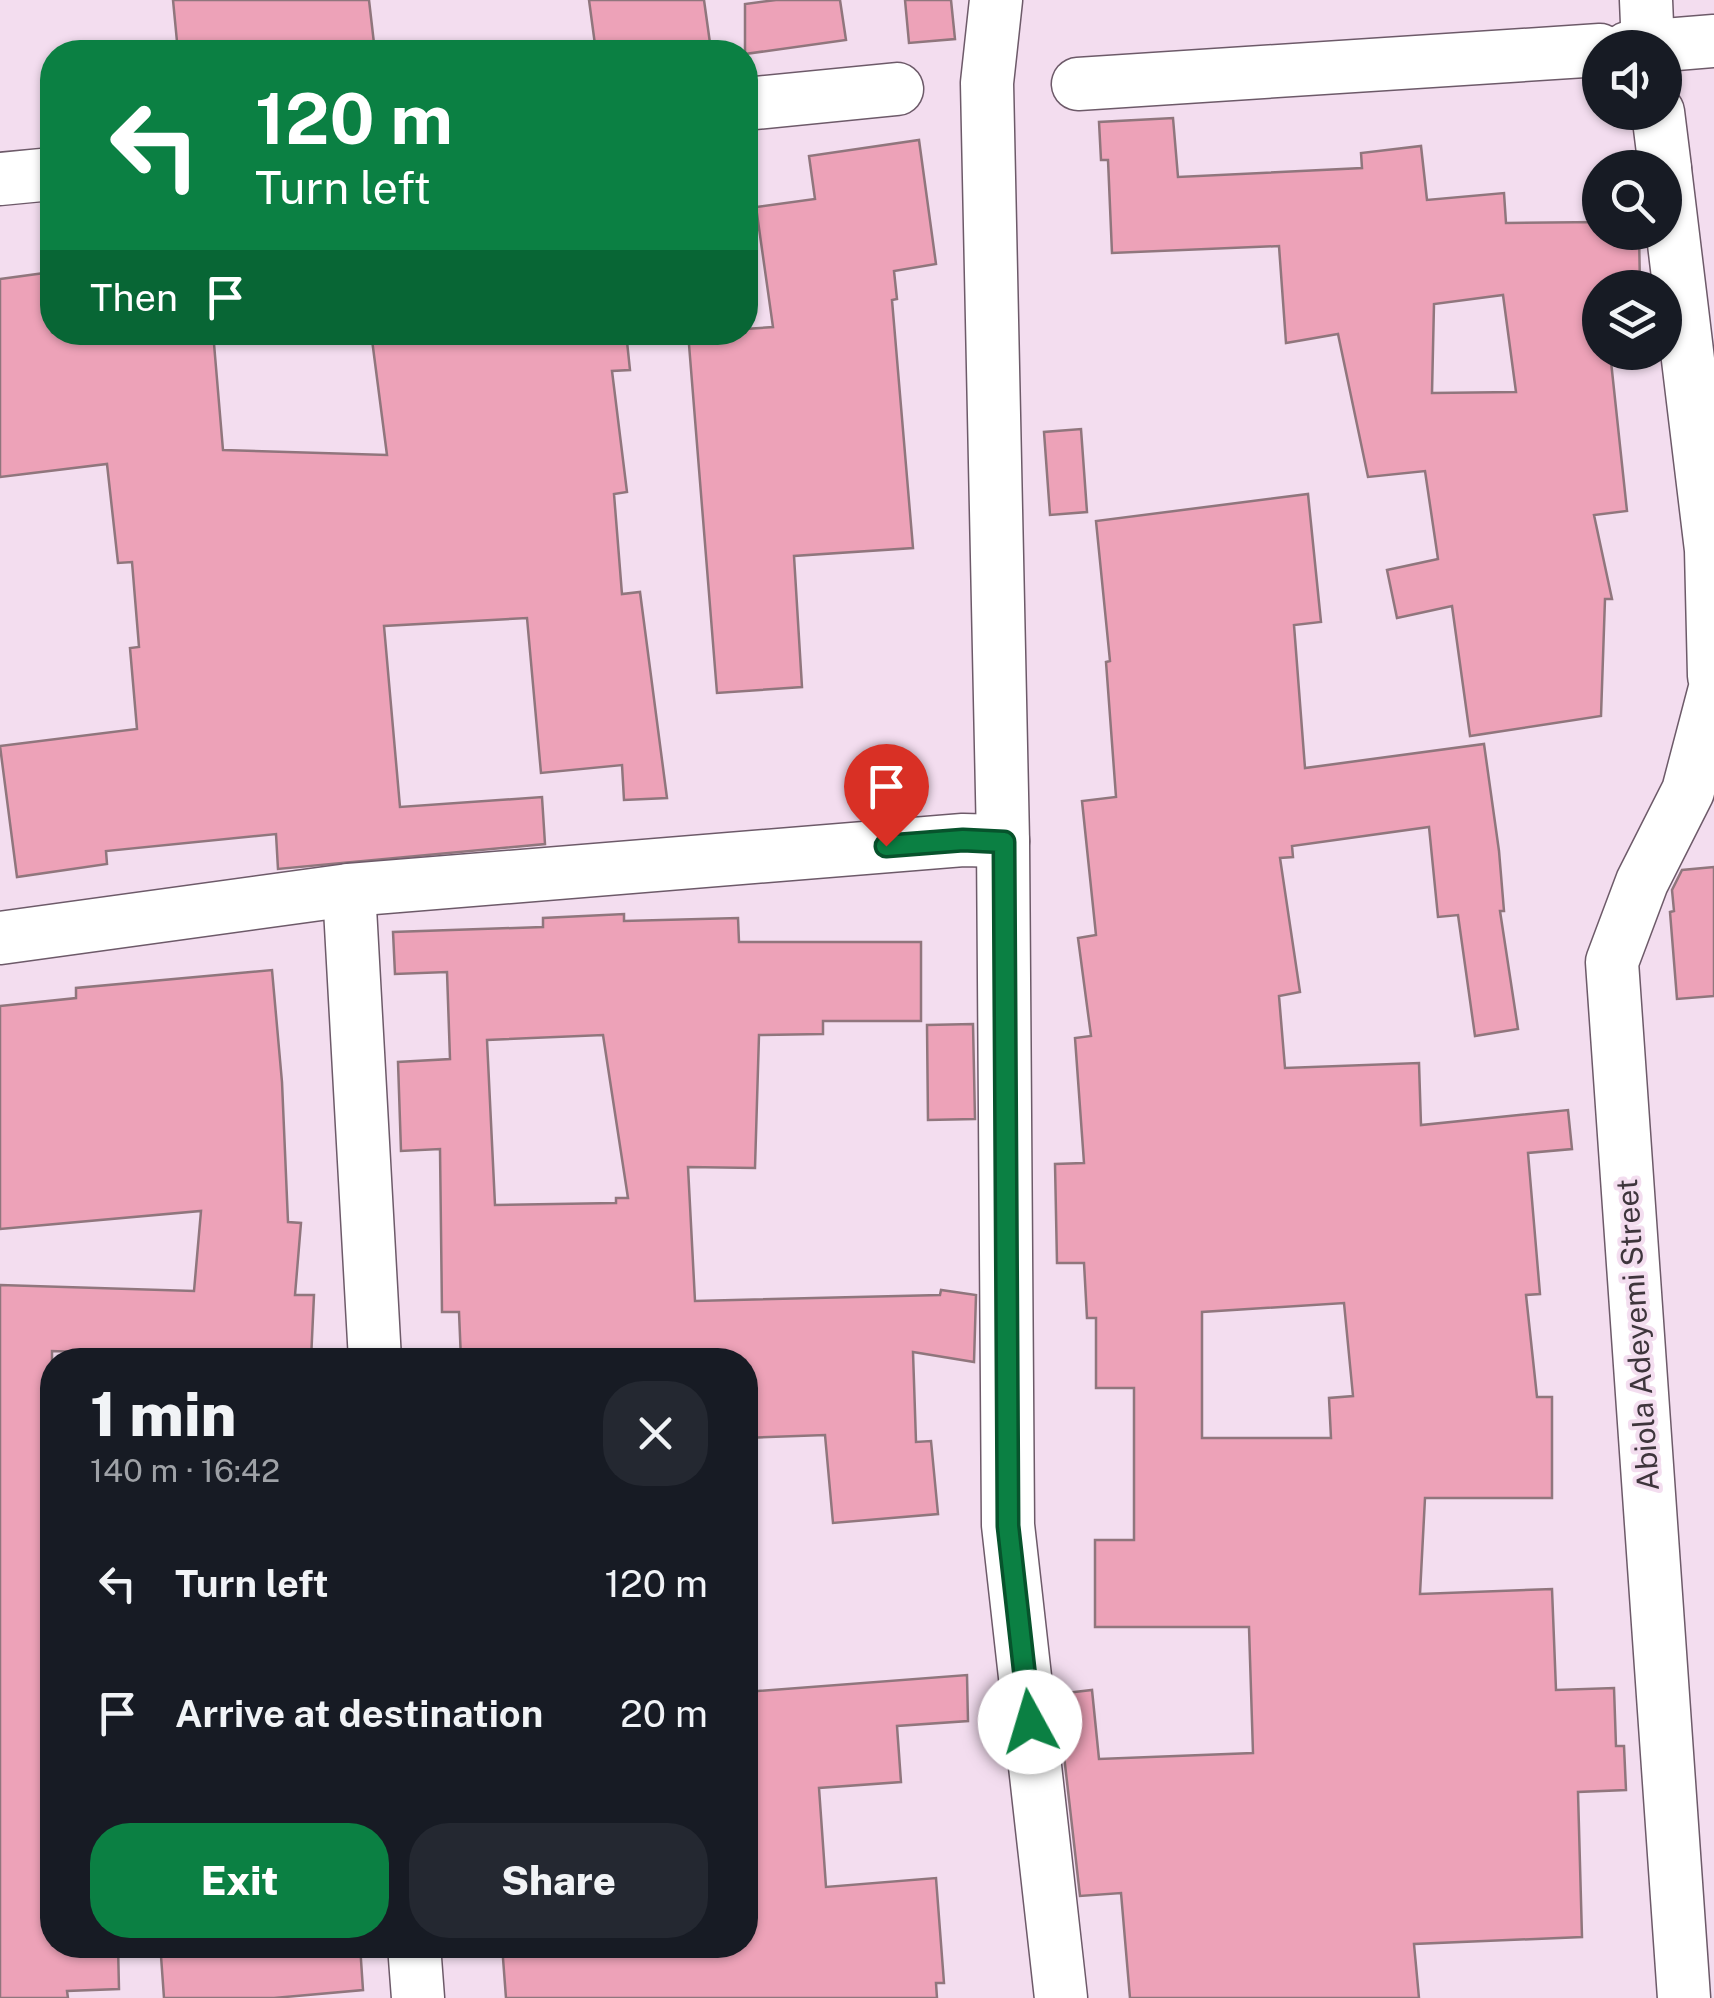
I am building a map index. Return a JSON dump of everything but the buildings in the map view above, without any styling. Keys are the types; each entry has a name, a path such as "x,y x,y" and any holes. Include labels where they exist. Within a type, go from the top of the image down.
{"street":[{"path":"996,0 987,83 1004,842 1008,1526 1061,1998"},
{"path":"1682,39 1714,40"},
{"path":"1078,84 1582,42"},
{"path":"758,103 897,89"},
{"path":"0,179 40,175"},
{"path":"1675,250 1711,550 1714,676"},
{"name":"Abiola Adeyemi Street","path":"1684,1998 1612,962 1642,882 1701,796 1714,692"},
{"path":"0,938 348,890 963,840 1004,842"},
{"path":"348,890 374,1348"},
{"path":"415,1958 418,1998"}],"route":[{"path":"886,846 963,840 1004,842 1008,1526 1030,1722"}]}
